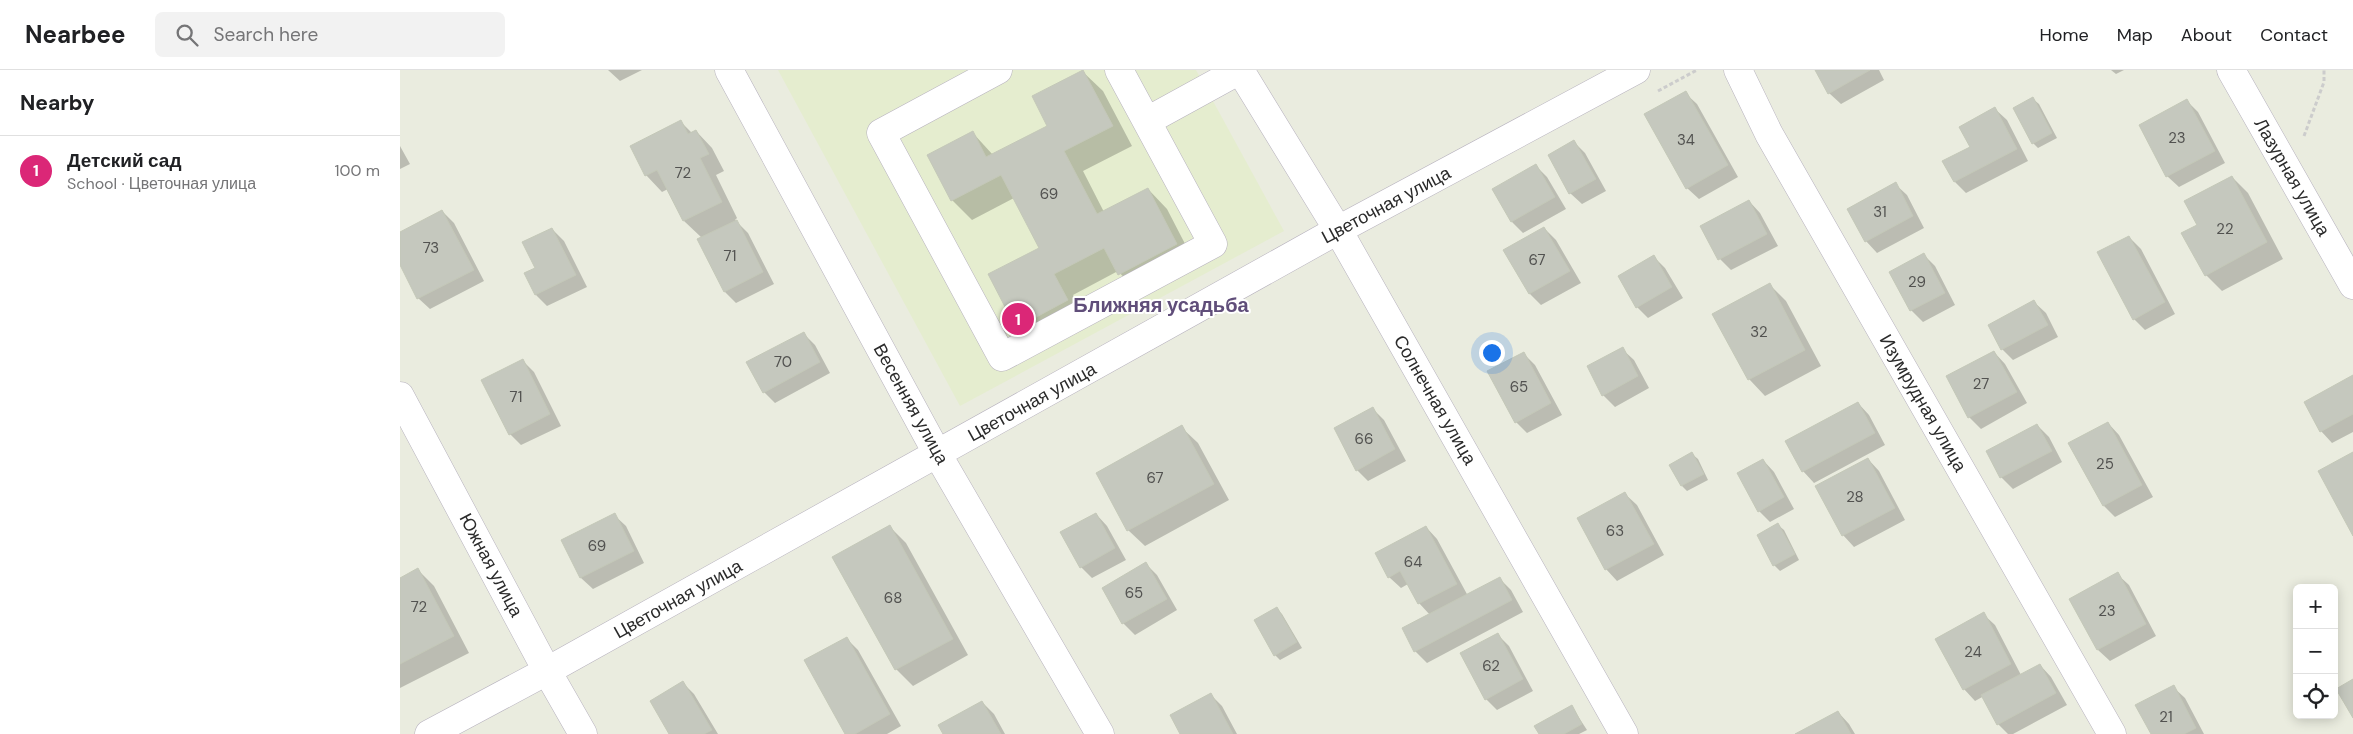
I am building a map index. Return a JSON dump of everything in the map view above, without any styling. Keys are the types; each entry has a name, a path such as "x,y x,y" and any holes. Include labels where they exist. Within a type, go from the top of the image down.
{"street":[{"name":"Весенняя улица","path":"729,70 938,455 1100,734"},
{"path":"998,70 881,132 1002,358 1213,244 1119,70"},
{"path":"1147,122 1240,70"},
{"name":"Солнечная улица","path":"1240,70 1338,230 1624,734"},
{"name":"Цветочная улица","path":"428,734 547,671 938,455 1338,230 1636,70"},
{"name":"Изумрудная улица","path":"1738,70 1769,134 2112,734"},
{"name":"Лазурная улица","path":"2231,70 2353,285"},
{"name":"Южная улица","path":"400,396 547,671 583,734"}],"path":[{"path":"2284,162 2304,138 2324,82 2324,70"}],"shaded area":[{"path":"778,70 1196,70 1284,231 960,406"}],"building":[{"path":"1083,70 1113,126 1064,151 1097,214 1148,188 1177,244 1118,275 1104,248 1054,274 1068,300 1016,328 988,274 1039,248 1001,175 951,201 927,155 973,131 986,157 1047,126 1032,96"},
{"path":"1815,70 1870,70 1828,94"},
{"path":"1686,91 1728,165 1686,189 1644,114"},
{"path":"2033,97 2052,133 2032,144 2013,108"},
{"path":"2187,99 2215,151 2166,177 2139,125"},
{"path":"1995,107 2017,149 1954,182 1942,161 1970,147 1959,127"},
{"path":"681,120 688,134 696,130 709,154 700,158 722,202 683,221 657,170 645,176 630,146"},
{"path":"1574,140 1596,179 1569,194 1548,155"},
{"path":"1536,164 1555,197 1511,222 1492,189"},
{"path":"2232,176 2267,242 2205,276 2181,233 2197,225 2184,201"},
{"path":"1896,182 1913,216 1865,242 1847,209"},
{"path":"1749,200 1767,234 1718,260 1700,226"},
{"path":"442,210 474,270 417,299 400,265 400,232"},
{"path":"737,220 763,272 724,292 697,239"},
{"path":"1544,227 1570,271 1529,294 1503,250"},
{"path":"552,228 576,275 535,295 524,273 535,268 522,242"},
{"path":"2129,236 2165,302 2133,320 2097,252"},
{"path":"1924,253 1945,293 1910,311 1889,272"},
{"path":"1654,255 1672,287 1636,308 1618,276"},
{"path":"1770,283 1805,350 1748,380 1712,314"},
{"path":"2034,300 2048,325 2001,350 1988,325"},
{"path":"804,332 820,362 763,393 746,362"},
{"path":"1623,347 1638,376 1602,396 1587,366"},
{"path":"1994,351 2017,392 1968,418 1946,376"},
{"path":"1524,352 1551,403 1515,423 1487,371"},
{"path":"523,359 550,414 509,435 481,380"},
{"path":"2353,375 2353,414 2320,432 2304,402"},
{"path":"1858,402 1875,433 1802,472 1785,441"},
{"path":"1373,407 1395,449 1356,471 1334,428"},
{"path":"2108,422 2142,485 2103,506 2068,443"},
{"path":"2037,424 2052,451 2000,478 1986,451"},
{"path":"1182,425 1214,484 1127,531 1096,473"},
{"path":"1692,452 1704,474 1681,486 1669,465"},
{"path":"2353,452 2353,536 2318,471"},
{"path":"1868,458 1895,508 1842,536 1815,486"},
{"path":"1763,459 1784,497 1758,512 1737,473"},
{"path":"1625,492 1654,544 1605,570 1577,518"},
{"path":"615,513 634,551 580,578 561,540"},
{"path":"1096,513 1115,548 1080,568 1060,532"},
{"path":"1778,523 1795,554 1773,566 1757,535"},
{"path":"890,525 953,639 895,670 832,557"},
{"path":"1426,526 1457,584 1418,604 1400,571 1388,578 1375,553"},
{"path":"1146,562 1167,599 1122,624 1102,588"},
{"path":"418,568 454,636 400,664 400,578"},
{"path":"2118,572 2146,624 2097,650 2069,599"},
{"path":"1500,577 1512,600 1414,652 1402,628"},
{"path":"1277,607 1297,642 1274,656 1254,620"},
{"path":"1984,612 2011,664 1963,690 1935,639"},
{"path":"1498,633 1523,679 1485,700 1460,653"},
{"path":"847,637 890,714 855,734 845,734 804,660"},
{"path":"2040,664 2056,693 1997,725 1981,695"},
{"path":"2353,679 2353,718 2338,692 2338,688"},
{"path":"683,681 712,730 704,734 669,734 650,701"},
{"path":"2174,685 2196,728 2184,734 2151,734 2135,705"},
{"path":"1211,693 1233,734 1180,734 1170,715"},
{"path":"982,701 1001,734 943,734 938,725"},
{"path":"1572,705 1582,724 1564,734 1539,734 1534,726"},
{"path":"1838,711 1851,734 1795,734"}],"place":[{"name":"Детский сад","path":"1018,319"}],"district":[{"name":"Ближняя усадьба","path":"1161,305"}]}
